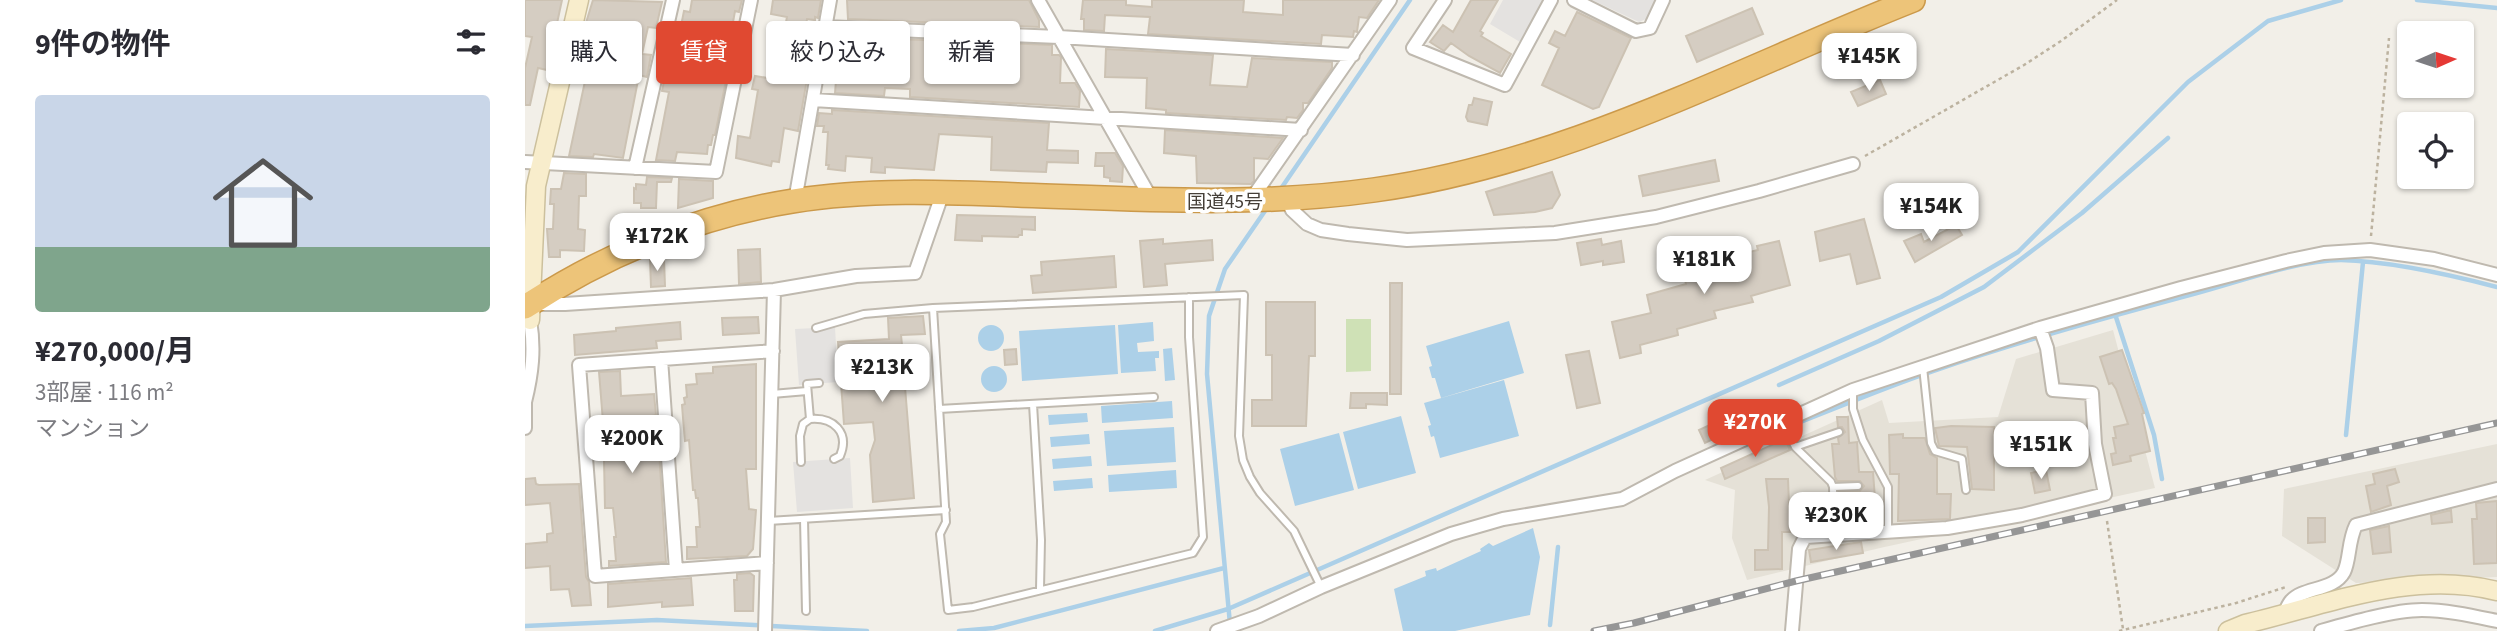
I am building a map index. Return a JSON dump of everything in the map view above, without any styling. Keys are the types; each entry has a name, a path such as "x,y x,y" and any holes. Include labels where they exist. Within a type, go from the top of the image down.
{"highway":[{"name":"国道45号","path":"528,308 603,262 670,234 737,212 796,201 882,193 943,192 1152,200 1270,201 1378,190 1443,178 1598,132 1913,0"}],"street":[{"path":"525,348 536,186 533,163 579,0"},
{"path":"635,168 673,0"},
{"path":"533,163 716,172 751,0"},
{"path":"826,21 830,0"},
{"path":"1038,0 1152,200"},
{"path":"1390,0 1301,130 1270,201 1292,210 1307,223 1321,230 1407,240 1555,233 1656,217 1853,164"},
{"path":"1445,0 1413,48 1505,85 1551,0"},
{"path":"1574,0 1636,31 1650,28 1663,0"},
{"path":"910,31 1353,55"},
{"path":"796,201 816,84"},
{"path":"813,100 1301,130"},
{"path":"528,308 774,290 856,276 915,273 943,192"},
{"path":"1219,631 1259,617 1321,587 1451,534 1503,519 1622,499 1675,471 1853,390 2040,329 2324,253 2370,250 2434,259 2497,275"},
{"path":"765,631 774,290"},
{"path":"525,428 525,402 534,344 528,308"},
{"path":"1792,631 1799,548 1805,537 1947,528 2022,516 2105,494 2095,444 2092,393 2053,390 2040,329"},
{"path":"767,563 595,576 579,365 773,351"},
{"path":"661,359 676,570"},
{"path":"2283,615 2292,599 2328,584 2341,575 2356,525 2497,489"},
{"path":"2228,631 2245,624 2379,590 2430,583 2497,590"},
{"path":"2321,631 2421,610 2472,615 2497,621"}],"lane":[{"path":"816,328 864,314 933,308 1244,295 1239,436 1243,460 1261,493 1294,531 1321,587"},
{"path":"933,308 946,509 946,523 940,534 948,610 973,607 1193,553 1199,546 1203,537 1189,337 1189,297"},
{"path":"1923,366 1931,443 1935,451 1962,458 1966,490"},
{"path":"810,419 807,384 820,383"},
{"path":"1853,390 1853,409 1865,446 1888,488 1888,532"},
{"path":"772,394 807,391"},
{"path":"939,409 1154,397"},
{"path":"1033,404 1041,540 1040,589"},
{"path":"801,461 800,436 803,424 810,419 821,418 829,420 839,428 843,437 840,456 834,459"},
{"path":"1782,421 1795,447 1831,482 1834,535"},
{"path":"1795,447 1839,432"},
{"path":"1833,487 1859,486"},
{"path":"768,522 946,509"},
{"path":"804,519 806,611"}],"path":[{"path":"1853,164 2024,65 2117,0"},
{"path":"2370,250 2389,37"},
{"path":"2107,521 2121,631 2236,603 2296,583"}],"shaded area":[{"path":"1503,0 1543,0 1520,42 1490,24"},
{"path":"1592,0 1655,0 1646,19 1639,22"},
{"path":"835,327 838,382 799,385 795,329"},
{"path":"2113,330 2155,488 1747,580 1732,538 1735,490 1705,480 1882,400 1889,423 1998,417 2016,359"},
{"path":"2497,444 2497,577 2356,583 2282,536 2284,489"},
{"path":"850,458 853,508 797,512 793,462"}],"green space":[{"path":"1346,319 1371,319 1371,371 1346,372"}],"water":[{"path":"1509,321 1524,373 1441,398 1435,378 1432,378 1429,367 1432,366 1426,346"},
{"path":"1153,322 1154,341 1137,343 1138,352 1159,351 1159,358 1155,358 1156,371 1121,373 1118,325"},
{"path":"991,325 1000,329 1004,338 1000,347 991,351 982,347 978,338 982,329"},
{"path":"1115,325 1118,374 1022,381 1019,331"},
{"path":"1172,348 1175,380 1165,381 1163,349"},
{"path":"994,366 1003,370 1007,379 1003,388 994,392 985,388 981,379 985,370"},
{"path":"1504,380 1519,436 1440,458 1434,436 1431,437 1428,426 1431,425 1424,403"},
{"path":"1172,401 1173,418 1102,423 1101,406"},
{"path":"1087,413 1088,422 1049,425 1048,415"},
{"path":"1401,416 1416,473 1358,489 1343,432"},
{"path":"1174,427 1176,462 1107,466 1104,431"},
{"path":"1339,433 1354,490 1295,506 1280,449"},
{"path":"1089,434 1090,444 1051,447 1050,437"},
{"path":"1091,456 1092,466 1053,469 1052,459"},
{"path":"1176,470 1177,488 1109,492 1108,475"},
{"path":"1092,478 1093,488 1054,491 1053,481"},
{"path":"1533,528 1540,557 1530,615 1455,631 1403,631 1394,589 1426,576 1425,571 1436,568 1437,571 1481,551 1480,549 1489,543 1493,546"}],"building":[{"path":"525,0 562,0 558,21 546,21 546,70 538,68 530,105 525,105 525,68 532,37 525,36"},
{"path":"593,0 662,2 656,28 648,27 642,54 642,21 587,21"},
{"path":"692,0 742,0 739,12 735,11 733,21 682,21 684,11 690,12"},
{"path":"773,0 821,0 818,18 815,17 815,20 786,21 787,17 771,14"},
{"path":"847,0 1029,0 1039,20 1039,27 1020,26 1020,21 924,22 848,19"},
{"path":"1083,0 1126,0 1126,5 1152,7 1152,0 1244,0 1243,12 1283,15 1283,0 1379,0 1367,18 1359,17 1357,32 1354,31 1353,37 1322,35 1321,44 1148,34 1150,17 1105,15 1104,31 1084,30 1084,19 1081,19"},
{"path":"1471,0 1498,0 1480,31 1483,33 1481,36 1511,54 1500,73 1451,43 1444,51 1430,42 1443,25 1453,32"},
{"path":"1752,8 1763,34 1697,62 1686,36"},
{"path":"1577,12 1631,38 1599,107 1593,109 1542,85 1559,48 1549,43 1555,31 1565,36"},
{"path":"910,39 924,40 924,84 1020,84 1020,44 1052,45 1052,55 1061,57 1060,83 1075,83 1080,91 1079,107 910,97 910,89 885,88 884,96 835,93 836,84 910,84"},
{"path":"1106,49 1213,55 1210,85 1247,87 1252,58 1332,62 1332,68 1308,103 1303,103 1303,110 1297,118 1287,117 1286,120 1166,113 1166,110 1146,108 1147,78 1105,77"},
{"path":"642,54 651,55 647,77 642,76"},
{"path":"755,76 766,78 766,84 806,84 798,131 784,128 779,162 772,161 771,166 736,158 738,136 750,138 758,90 752,89"},
{"path":"1880,80 1886,94 1858,106 1851,92"},
{"path":"584,84 637,84 623,158 594,154 593,157 569,156"},
{"path":"663,84 725,84 715,135 711,145 708,145 707,154 677,152 675,161 656,160 669,92 662,91"},
{"path":"1474,98 1492,102 1487,125 1468,121 1466,117"},
{"path":"832,110 1049,123 1047,150 1078,151 1078,163 1047,162 1046,172 991,170 992,137 939,134 934,170 885,167 885,173 871,172 872,158 846,156 845,171 828,169 828,132 823,132 824,126 817,126 819,113 832,114"},
{"path":"1165,130 1283,138 1268,159 1254,158 1254,181 1251,184 1197,183 1196,156 1164,153"},
{"path":"1096,153 1115,153 1123,166 1122,182 1110,181 1110,178 1104,177 1104,166 1095,166"},
{"path":"1715,160 1719,181 1643,196 1639,176"},
{"path":"1552,172 1560,195 1552,208 1494,215 1486,192"},
{"path":"564,173 586,174 586,196 579,196 578,229 585,230 584,251 560,250 560,257 549,257 547,229 553,229 554,204 550,204 551,189 561,189"},
{"path":"647,177 672,178 671,182 657,182 656,208 641,208 641,203 634,203 636,184 646,185"},
{"path":"679,179 713,181 713,198 678,208"},
{"path":"957,215 1035,217 1035,230 1022,229 1022,235 1018,237 982,236 982,241 955,240"},
{"path":"1864,219 1880,278 1857,284 1850,254 1820,261 1815,232"},
{"path":"1956,225 1962,235 1915,262 1904,241 1921,234 1924,242"},
{"path":"1163,239 1163,244 1212,240 1213,260 1165,264 1167,285 1144,287 1140,241"},
{"path":"1601,239 1602,245 1621,241 1624,262 1603,265 1603,261 1581,265 1577,243"},
{"path":"1779,241 1790,285 1751,296 1753,302 1714,311 1716,318 1677,329 1678,335 1640,345 1641,353 1620,358 1612,322 1651,313 1647,295 1686,284 1682,268 1758,250 1757,246"},
{"path":"760,249 761,282 739,284 738,250"},
{"path":"1114,256 1116,287 1033,293 1031,276 1042,275 1041,262"},
{"path":"650,259 664,259 665,286 651,287"},
{"path":"1390,283 1402,283 1401,394 1390,394"},
{"path":"1266,302 1315,302 1315,356 1309,356 1306,426 1252,426 1252,400 1272,400 1272,355 1266,355"},
{"path":"923,316 925,334 901,335 904,365 908,365 910,386 905,387 914,498 873,502 870,455 875,440 873,422 844,424 838,342 889,339 888,318"},
{"path":"758,317 759,333 723,335 722,318"},
{"path":"680,322 681,339 656,341 657,348 575,355 574,335"},
{"path":"1016,349 1017,364 1005,365 1004,350"},
{"path":"2122,350 2144,413 2142,414 2150,451 2130,456 2131,461 2113,465 2111,454 2116,453 2114,427 2128,424 2116,389 2112,383 2109,384 2100,357"},
{"path":"1589,351 1600,403 1577,408 1566,355"},
{"path":"756,364 756,469 746,469 749,509 756,510 753,549 747,556 687,559 687,547 697,547 696,527 700,527 698,498 693,490 689,440 685,441 682,405 687,397 686,385 697,384 696,374 713,373 713,367"},
{"path":"620,371 621,396 654,394 656,415 645,418 647,450 659,450 666,562 609,566 609,561 616,561 616,537 613,508 605,508 606,459 599,372"},
{"path":"1351,393 1387,393 1387,405 1366,404 1366,408 1350,408"},
{"path":"1751,406 1757,418 1705,443 1699,430"},
{"path":"1837,417 1848,417 1849,443 1857,442 1859,472 1873,472 1875,499 1860,500 1859,525 1841,526 1839,492 1859,492 1864,486 1860,481 1837,481 1835,477 1832,444 1839,444 1838,438 1845,432 1842,427 1838,427"},
{"path":"1994,427 1994,490 1972,489 1967,447 1939,446 1935,428"},
{"path":"1903,434 1903,438 1925,438 1930,454 1937,458 1937,494 1951,494 1950,519 1898,521 1899,474 1890,474 1889,435"},
{"path":"1785,439 1790,450 1725,479 1721,468"},
{"path":"2395,469 2399,482 2387,486 2391,505 2371,512 2366,486 2375,484 2373,474"},
{"path":"2046,470 2050,490 2035,493 2031,473"},
{"path":"535,478 536,484 539,485 579,484 586,577 591,605 572,606 569,589 551,590 550,566 525,568 525,544 547,542 547,534 553,533 550,503 525,505 525,479"},
{"path":"1766,479 1788,479 1790,532 1782,532 1782,569 1755,570 1755,550 1768,550 1769,507"},
{"path":"2497,501 2497,563 2474,564 2472,519 2477,519 2476,503"},
{"path":"2451,510 2452,522 2432,524 2431,515"},
{"path":"2308,518 2325,518 2325,542 2308,543"},
{"path":"2389,526 2391,552 2373,554 2370,530"},
{"path":"1861,542 1863,553 1811,562 1809,550"},
{"path":"750,573 754,576 753,611 735,611 734,580 737,580 737,574"},
{"path":"691,578 693,605 662,607 662,602 608,607 608,584"}],"waterway":[{"path":"1280,190 1410,0"},
{"path":"1155,631 1228,609 1941,297 2018,252 2188,82 2268,21 2341,0"},
{"path":"2417,0 2497,8"},
{"path":"1779,385 1879,341 1984,287 2082,213 2168,138"},
{"path":"1230,624 1207,374 1209,316 1225,269 1267,208"},
{"path":"1795,424 1915,377 1998,350 2269,272 2307,264 2341,260 2379,263 2440,273 2497,287"},
{"path":"2346,435 2363,262"},
{"path":"2115,314 2154,435 2162,479"},
{"path":"1550,625 1558,547"},
{"path":"959,631 994,628 1224,568"},
{"path":"525,626 657,620 867,631"}],"railway":[{"path":"1594,631 1796,581 2497,423"}]}
